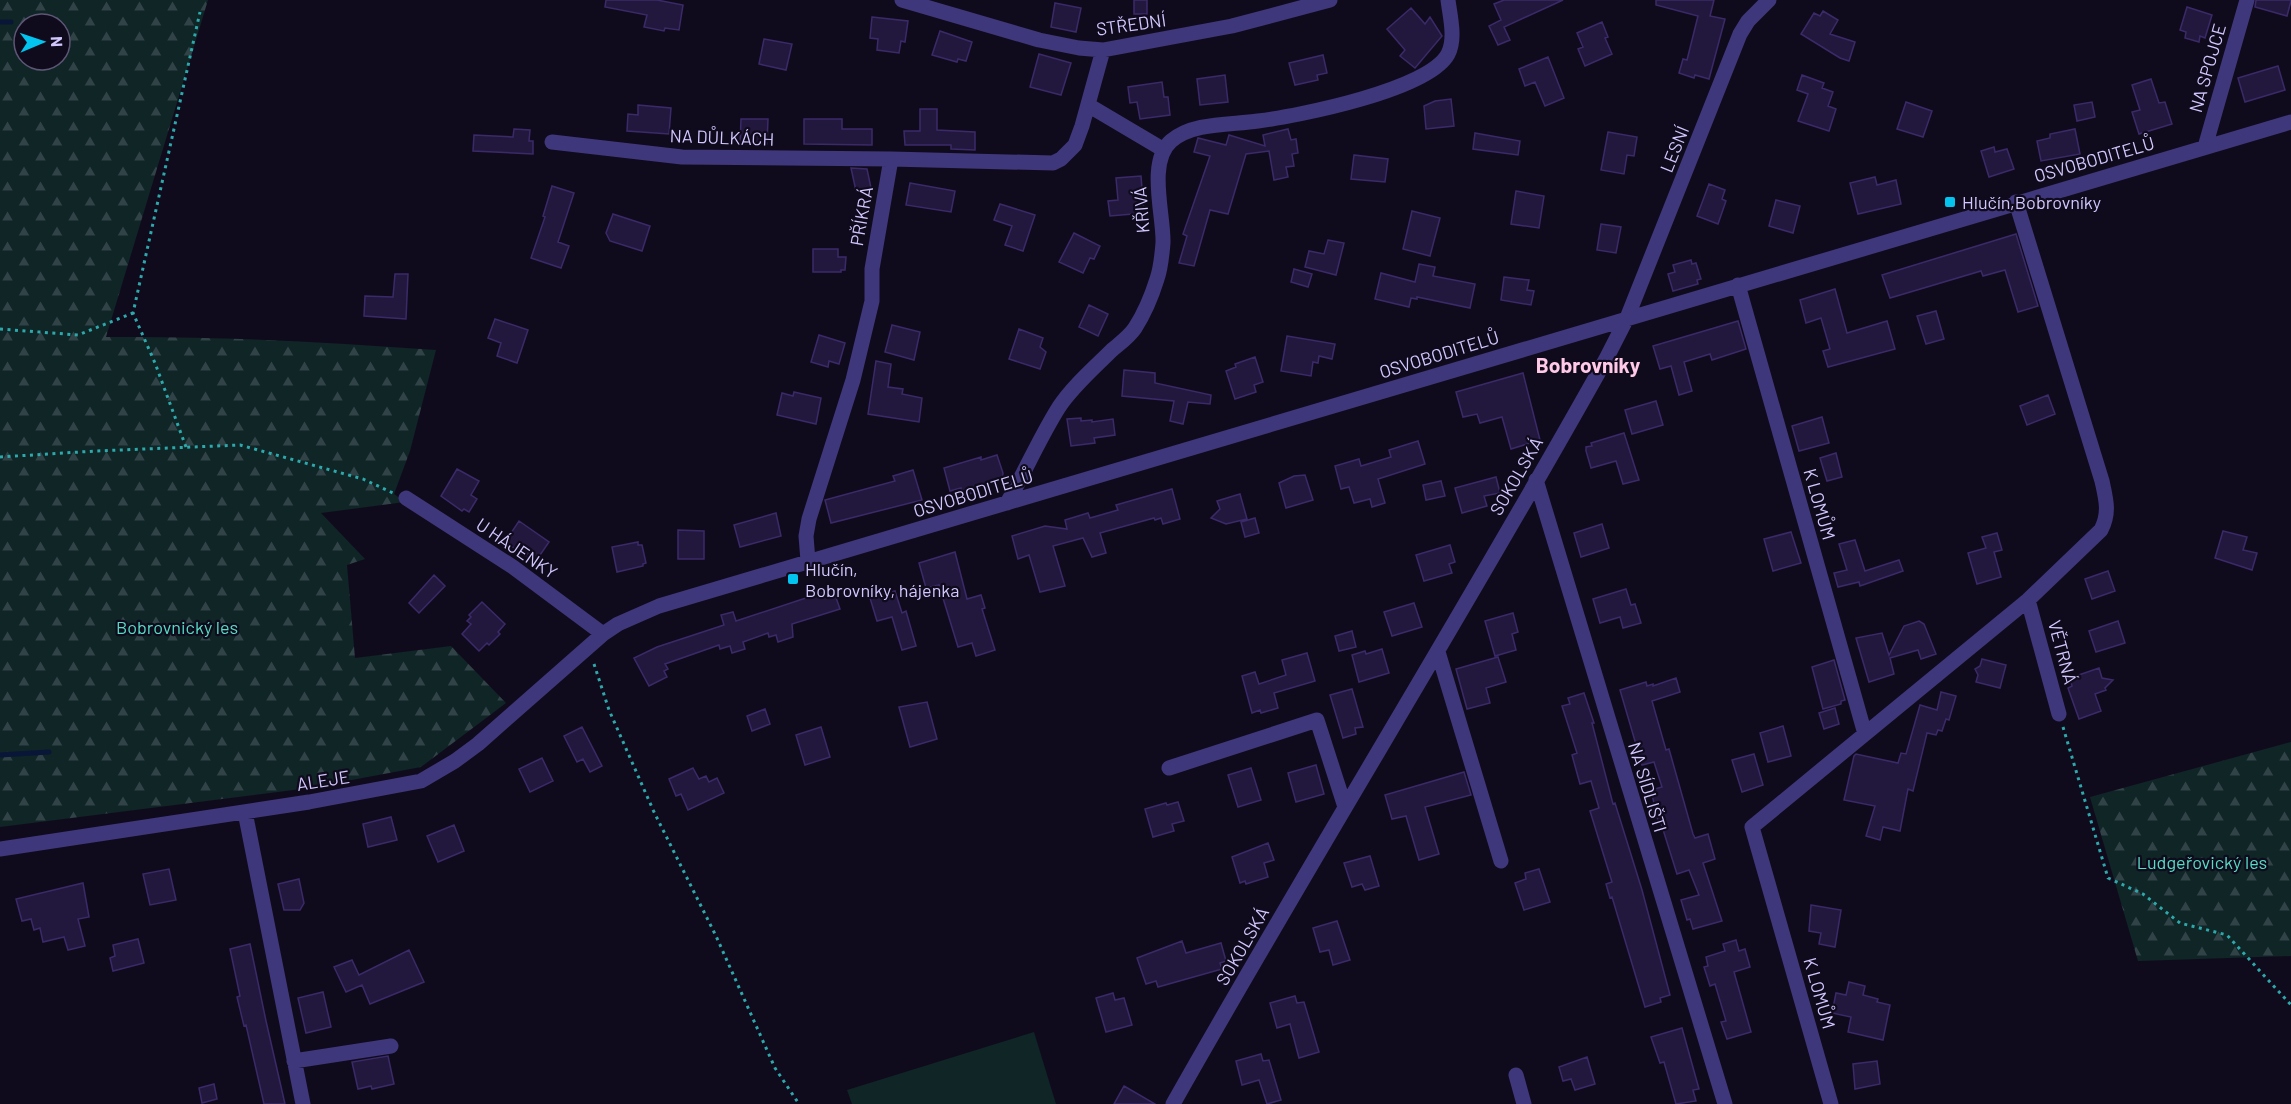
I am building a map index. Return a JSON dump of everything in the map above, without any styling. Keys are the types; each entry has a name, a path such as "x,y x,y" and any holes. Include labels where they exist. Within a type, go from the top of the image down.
{"street":[{"name":"STŘEDNÍ","path":"902,0 1039,40 1078,48 1103,50 1232,26 1330,0"},
{"path":"1088,105 1164,150 1170,142 1193,130 1258,121 1385,93 1417,79 1446,57 1450,48 1448,0"},
{"name":"NA SPOJCE","path":"2205,147 2247,0"},
{"name":"LESNÍ","path":"1627,318 1740,34 1764,2"},
{"path":"891,159 1053,163 1061,159 1075,145 1103,50"},
{"name":"OSVOBODITELŮ","path":"603,634 618,624 659,606 2291,122"},
{"name":"NA DŮLKÁCH","path":"552,142 682,157 891,159"},
{"name":"KŘIVÁ","path":"1007,503 1060,407 1074,388 1134,330 1143,312 1158,278 1163,243 1157,186 1164,150"},
{"name":"PŘÍKRÁ","path":"808,561 806,536 809,519 853,380 873,301 872,269 891,159"},
{"name":"K LOMŮM","path":"1831,1104 1752,827 2028,600 2101,530 2106,520 2108,510 2102,481 2016,202"},
{"name":"K LOMŮM","path":"1738,285 1865,734"},
{"name":"SOKOLSKÁ","path":"1173,1104 1345,807 1438,652 1627,318"},
{"name":"NA SÍDLIŠTI","path":"1536,480 1725,1104"},
{"name":"U HÁJENKY","path":"406,498 513,567 603,634"},
{"name":"VĚTRNÁ","path":"2028,600 2059,714"},
{"name":"ALEJE","path":"0,849 378,791 410,784 432,776 478,744 603,634"},
{"path":"1438,652 1501,861"},
{"path":"1169,768 1317,720 1345,807"},
{"path":"245,812 303,1104"},
{"path":"294,1061 391,1046"},
{"path":"1516,1075 1524,1104"}],"path":[{"path":"186,447 155,363 133,313 200,12"},
{"path":"0,329 78,335 133,313"},
{"path":"0,457 240,446 363,479 406,498"},
{"path":"589,645 609,710 654,812 717,936 775,1068 799,1104"},
{"path":"2059,714 2108,878 2143,894 2180,923 2227,935 2291,1005"}],"green space":[{"name":"Bobrovnický les","path":"0,0 208,0 106,337 271,340 436,350 410,451 394,494 405,502 321,513 365,559 347,565 355,658 451,646 506,703 421,767 309,788 0,827"},
{"name":"Ludgeřovický les","path":"2291,742 2291,956 2138,961 2090,797"},
{"path":"1034,1032 1056,1104 852,1104 847,1090"}],"building":[{"path":"606,0 657,0 683,5 679,30 665,28 664,31 644,27 647,15 605,7"},
{"path":"1134,0 1147,0 1147,14 1134,14"},
{"path":"1504,0 1563,0 1504,27 1510,40 1498,45 1489,26 1501,20 1494,4"},
{"path":"1656,0 1714,0 1710,16 1725,19 1709,79 1695,75 1694,78 1679,73 1683,59 1687,60 1698,16 1656,5"},
{"path":"2256,0 2291,1 2287,16 2255,7"},
{"path":"1055,3 1081,8 1076,32 1051,27"},
{"path":"2187,7 2212,15 2205,38 2200,36 2199,42 2185,38 2186,32 2180,30"},
{"path":"1411,8 1425,24 1430,17 1442,36 1415,68 1400,56 1405,50 1387,29"},
{"path":"1823,11 1838,20 1830,34 1855,42 1849,61 1801,34 1814,13 1820,16"},
{"path":"872,17 908,21 905,42 901,41 899,53 877,50 878,39 870,38"},
{"path":"1602,22 1608,37 1605,38 1612,54 1585,66 1578,49 1583,47 1577,33"},
{"path":"940,31 972,42 966,61 958,59 957,62 932,55"},
{"path":"764,39 792,44 786,70 759,64"},
{"path":"1039,54 1071,63 1061,95 1030,87"},
{"path":"1323,55 1327,73 1317,75 1318,80 1295,85 1289,63"},
{"path":"1548,57 1564,98 1545,106 1535,82 1525,86 1519,69"},
{"path":"2278,66 2285,90 2245,102 2238,78"},
{"path":"1225,75 1228,102 1200,105 1197,79"},
{"path":"1802,75 1824,83 1822,88 1833,92 1828,106 1836,109 1829,131 1798,121 1808,94 1797,90"},
{"path":"2151,79 2159,103 2165,102 2172,124 2139,134 2132,112 2140,110 2132,85"},
{"path":"1162,82 1164,97 1168,97 1170,115 1140,119 1137,102 1130,103 1128,87"},
{"path":"1451,99 1454,126 1426,129 1424,106 1435,101"},
{"path":"1906,102 1932,111 1923,137 1897,129"},
{"path":"2092,102 2095,117 2077,121 2074,105"},
{"path":"638,105 671,108 669,134 627,131 628,114 638,115"},
{"path":"920,109 937,109 937,130 975,132 975,150 951,149 951,145 905,145 904,131 920,131"},
{"path":"741,119 768,119 767,144 740,144"},
{"path":"804,119 842,119 842,129 872,129 872,145 804,144"},
{"path":"514,129 530,130 529,141 533,141 533,154 473,151 474,135 513,137"},
{"path":"1288,129 1291,140 1296,139 1298,153 1292,154 1294,166 1286,167 1288,177 1274,180 1269,151 1246,154 1228,214 1210,210 1194,266 1179,263 1187,236 1183,234 1210,156 1194,152 1198,138 1226,145 1229,135 1265,146 1263,135"},
{"path":"2075,129 2080,154 2041,161 2037,141 2050,138 2050,134"},
{"path":"1608,132 1637,137 1634,156 1627,155 1624,174 1601,170"},
{"path":"1475,133 1520,141 1518,155 1473,149"},
{"path":"1994,147 1995,152 2007,149 2014,169 1989,177 1981,151"},
{"path":"1354,155 1388,159 1385,182 1351,179"},
{"path":"851,168 867,169 871,188 856,191"},
{"path":"1141,176 1144,213 1110,216 1108,201 1118,200 1116,178"},
{"path":"1875,177 1877,185 1896,180 1901,204 1858,214 1850,183"},
{"path":"910,183 955,191 951,212 906,205"},
{"path":"1709,184 1725,190 1722,199 1726,201 1718,224 1697,216"},
{"path":"552,186 574,193 558,242 569,246 561,268 531,258 545,217 543,216"},
{"path":"1516,191 1544,196 1539,228 1511,224"},
{"path":"1776,200 1800,206 1793,233 1769,226"},
{"path":"1000,204 1035,215 1023,251 1005,245 1012,226 994,220"},
{"path":"1412,211 1440,218 1430,256 1403,249"},
{"path":"613,214 650,226 642,251 610,241 606,233"},
{"path":"1601,224 1621,227 1616,253 1597,250"},
{"path":"1074,233 1100,246 1094,259 1090,258 1083,273 1059,262"},
{"path":"2016,234 2038,306 2018,312 2005,270 1983,276 1981,271 1890,298 1882,275"},
{"path":"1328,240 1344,243 1336,275 1305,267 1309,251 1324,254"},
{"path":"813,249 838,249 838,257 846,257 845,270 813,272"},
{"path":"1691,260 1692,264 1696,263 1701,279 1697,280 1698,284 1673,291 1668,274 1675,272 1673,265"},
{"path":"1419,264 1435,267 1433,276 1475,284 1470,308 1417,297 1417,299 1411,298 1409,307 1375,299 1381,273 1415,282"},
{"path":"1294,269 1312,274 1308,287 1291,282"},
{"path":"395,274 408,274 406,319 364,316 365,296 393,297"},
{"path":"1504,277 1529,280 1527,290 1534,291 1531,305 1501,300"},
{"path":"1835,289 1847,333 1887,321 1895,349 1828,367 1823,351 1830,349 1821,318 1806,323 1800,300"},
{"path":"1089,305 1108,314 1098,336 1079,327"},
{"path":"1936,311 1944,339 1926,344 1917,316"},
{"path":"495,319 528,330 517,363 497,356 501,343 488,338"},
{"path":"1738,321 1746,349 1712,360 1710,354 1684,362 1692,391 1679,395 1671,366 1660,369 1653,346"},
{"path":"892,325 920,332 914,360 885,352"},
{"path":"1019,329 1043,338 1040,347 1046,352 1040,369 1009,359"},
{"path":"819,335 845,343 839,364 829,361 828,367 811,362"},
{"path":"1287,336 1335,344 1332,359 1319,356 1318,363 1313,362 1311,376 1281,371"},
{"path":"1255,357 1263,382 1254,385 1256,392 1235,399 1226,371 1236,367 1235,364"},
{"path":"876,361 891,364 888,387 903,389 902,394 922,398 919,422 868,414"},
{"path":"1124,370 1155,373 1155,383 1211,395 1210,404 1188,402 1183,424 1170,421 1174,401 1122,396"},
{"path":"1523,373 1540,440 1511,449 1502,417 1480,423 1477,414 1463,417 1456,392"},
{"path":"794,392 821,398 816,424 777,415 782,393 793,396"},
{"path":"2048,395 2055,414 2027,425 2020,406"},
{"path":"1656,401 1663,425 1632,434 1625,410"},
{"path":"1822,417 1829,443 1799,451 1792,426"},
{"path":"1081,418 1081,421 1092,420 1092,422 1113,419 1115,435 1094,438 1095,443 1071,446 1067,419"},
{"path":"1624,433 1639,480 1623,484 1616,461 1591,468 1586,447 1592,446 1591,443"},
{"path":"1418,441 1425,464 1378,479 1385,503 1372,507 1370,499 1354,503 1349,487 1341,489 1335,466 1359,459 1361,466 1391,457 1389,450"},
{"path":"1836,453 1842,477 1827,481 1820,458"},
{"path":"997,455 1003,473 1002,480 977,487 978,491 963,496 961,488 950,491 944,468 981,457 981,460"},
{"path":"457,469 479,481 471,495 477,499 469,512 464,509 462,511 441,496"},
{"path":"913,470 922,500 831,523 825,500 895,481 893,476"},
{"path":"1305,475 1313,500 1286,508 1279,483 1294,476"},
{"path":"1496,477 1500,493 1484,496 1487,506 1462,513 1455,488"},
{"path":"1441,481 1445,496 1426,500 1423,485"},
{"path":"1172,489 1180,519 1163,524 1161,518 1155,520 1154,518 1100,533 1106,553 1092,557 1083,538 1053,546 1065,586 1040,592 1029,555 1018,559 1012,536 1045,526 1067,529 1065,520 1088,513 1090,518 1118,510 1116,505"},
{"path":"1240,494 1247,519 1226,524 1211,518 1220,509 1217,501"},
{"path":"776,513 781,536 740,547 734,525"},
{"path":"1255,518 1259,533 1245,537 1241,522"},
{"path":"519,521 549,542 538,558 529,552 526,556 505,542"},
{"path":"1602,524 1609,548 1581,557 1574,533"},
{"path":"678,530 704,531 704,559 678,559"},
{"path":"2223,531 2247,537 2243,550 2257,553 2252,570 2215,558"},
{"path":"1791,532 1801,563 1773,571 1764,539"},
{"path":"1997,533 2002,550 1994,552 2001,577 1977,584 1968,553 1986,548 1982,537"},
{"path":"1855,540 1865,571 1899,560 1903,571 1860,586 1859,582 1838,587 1834,573 1847,570 1839,544"},
{"path":"638,542 638,545 642,545 646,563 643,566 617,572 612,547"},
{"path":"1450,545 1455,562 1449,564 1452,573 1424,581 1416,555"},
{"path":"955,552 967,599 981,595 985,608 982,609 995,650 976,656 972,643 958,647 939,585 926,588 919,563"},
{"path":"2108,571 2115,591 2092,599 2085,579"},
{"path":"434,575 445,586 419,613 409,603"},
{"path":"833,589 840,609 792,624 793,637 778,642 776,635 769,637 768,633 743,642 745,649 732,653 730,646 720,649 719,645 665,664 668,669 664,671 667,677 649,686 634,658 657,647 724,625 721,615 733,612 736,621"},
{"path":"1626,589 1631,605 1635,604 1641,623 1623,628 1620,617 1600,623 1593,599"},
{"path":"895,591 902,613 906,611 916,646 902,650 892,617 877,621 870,598"},
{"path":"482,602 505,624 498,632 500,634 479,651 462,634 471,624 467,621 471,617 469,615"},
{"path":"1414,603 1422,627 1392,636 1384,612"},
{"path":"1513,613 1518,632 1512,634 1516,650 1495,656 1485,621"},
{"path":"1919,621 1924,624 1936,654 1921,659 1918,650 1890,658 1894,674 1869,682 1856,638 1882,633 1889,655 1904,626"},
{"path":"2118,621 2125,643 2096,652 2089,631"},
{"path":"1352,631 1356,647 1339,651 1335,636"},
{"path":"1382,649 1389,673 1359,682 1352,655"},
{"path":"1307,653 1315,681 1274,693 1278,708 1252,713 1242,676 1255,672 1259,684 1286,675 1282,660"},
{"path":"1498,657 1506,682 1486,688 1490,703 1467,709 1456,669"},
{"path":"1982,659 2006,665 2000,688 1976,682 1978,675 1975,669 1980,666"},
{"path":"1834,660 1845,700 1841,701 1841,704 1823,709 1812,667"},
{"path":"2099,668 2102,678 2113,680 2105,688 2106,690 2095,694 2101,711 2079,719 2068,688 2072,686 2070,678"},
{"path":"1676,678 1680,692 1652,701 1666,750 1669,749 1693,834 1695,838 1708,834 1715,859 1703,863 1722,921 1693,929 1690,919 1687,920 1681,900 1699,895 1689,870 1677,874 1660,820 1658,821 1651,790 1662,787 1654,762 1642,765 1620,690 1646,682 1647,686 1653,684 1653,686"},
{"path":"1352,689 1363,727 1355,728 1356,734 1343,738 1330,695"},
{"path":"1941,692 1956,696 1949,720 1946,719 1942,731 1938,730 1936,735 1927,733 1913,791 1908,789 1900,831 1883,827 1880,840 1866,836 1875,806 1844,800 1854,756 1856,754 1898,763 1901,753 1906,754 1920,705 1937,710"},
{"path":"1584,693 1594,723 1592,723 1613,804 1615,803 1642,890 1670,995 1660,998 1661,1002 1645,1007 1606,884 1612,882 1590,811 1599,808 1591,781 1580,784 1572,755 1577,753 1562,706 1570,704 1568,698"},
{"path":"927,702 937,739 910,747 899,707"},
{"path":"1835,708 1839,724 1824,729 1819,713"},
{"path":"765,709 770,724 752,731 747,716"},
{"path":"1783,726 1791,756 1768,762 1760,733"},
{"path":"582,727 602,766 590,772 583,759 577,762 564,736"},
{"path":"821,727 830,757 805,765 796,735"},
{"path":"1754,754 1763,785 1742,792 1732,760"},
{"path":"542,758 553,781 530,792 519,769"},
{"path":"1316,765 1324,794 1296,802 1288,773"},
{"path":"693,768 699,779 706,776 709,782 717,778 724,793 688,810 681,794 676,796 669,779"},
{"path":"1251,768 1261,800 1238,807 1228,775"},
{"path":"1464,772 1471,795 1425,807 1439,854 1419,860 1406,816 1392,819 1385,795"},
{"path":"1178,802 1184,821 1172,824 1174,831 1153,837 1145,809"},
{"path":"391,817 397,840 368,847 363,824"},
{"path":"454,825 464,851 438,862 427,836"},
{"path":"1268,843 1274,860 1264,863 1268,877 1246,884 1245,881 1240,883 1232,857"},
{"path":"1370,856 1379,886 1365,890 1362,884 1352,887 1344,863"},
{"path":"169,869 176,900 150,905 143,874"},
{"path":"1539,869 1550,902 1524,910 1515,883 1526,879 1525,873"},
{"path":"299,879 304,903 300,910 284,910 278,884"},
{"path":"83,883 89,917 78,919 85,946 68,950 64,937 43,942 40,928 34,930 31,919 22,921 16,899"},
{"path":"1811,905 1841,910 1835,947 1819,944 1821,933 1809,931"},
{"path":"1337,921 1350,960 1333,965 1329,950 1320,952 1313,928"},
{"path":"138,939 144,963 113,971 110,958 115,956 113,945"},
{"path":"1736,940 1739,951 1745,949 1750,967 1734,972 1751,1032 1727,1039 1721,1022 1726,1021 1715,984 1710,986 1704,967 1708,966 1706,957 1725,951 1723,944"},
{"path":"1182,941 1186,953 1221,943 1226,961 1220,963 1222,969 1158,987 1156,981 1146,984 1137,958"},
{"path":"250,944 285,1104 264,1104 246,1025 244,1026 237,997 240,996 230,949"},
{"path":"409,950 424,982 370,1004 362,985 346,992 334,967 352,960 359,975"},
{"path":"1849,982 1865,986 1863,995 1890,1005 1883,1040 1848,1032 1851,1017 1832,1013 1836,993 1846,995"},
{"path":"323,992 331,1027 306,1033 298,998"},
{"path":"1113,993 1115,1000 1124,998 1132,1025 1106,1032 1096,998"},
{"path":"1295,996 1297,1003 1304,1002 1319,1052 1299,1058 1290,1024 1277,1028 1270,1003"},
{"path":"1682,1028 1699,1089 1693,1090 1696,1101 1676,1104 1664,1062 1660,1063 1651,1037"},
{"path":"1261,1054 1263,1061 1269,1060 1281,1100 1267,1104 1259,1080 1242,1085 1236,1061"},
{"path":"388,1056 394,1084 372,1089 371,1086 358,1089 352,1062"},
{"path":"1587,1057 1595,1084 1575,1090 1571,1079 1563,1081 1559,1067"},
{"path":"1877,1061 1880,1084 1855,1089 1853,1064"},
{"path":"214,1084 217,1099 202,1103 199,1088"},
{"path":"1124,1086 1155,1104 1114,1104"}],"waterway":[{"path":"0,22 11,22"},
{"path":"0,755 49,752"}],"place":[{"name":"Hlučín,Bobrovníky","path":"1950,202"},
{"name":"Hlučín, Bobrovníky, hájenka","path":"793,579"}],"district":[{"name":"Bobrovníky","path":"1588,364"}]}
